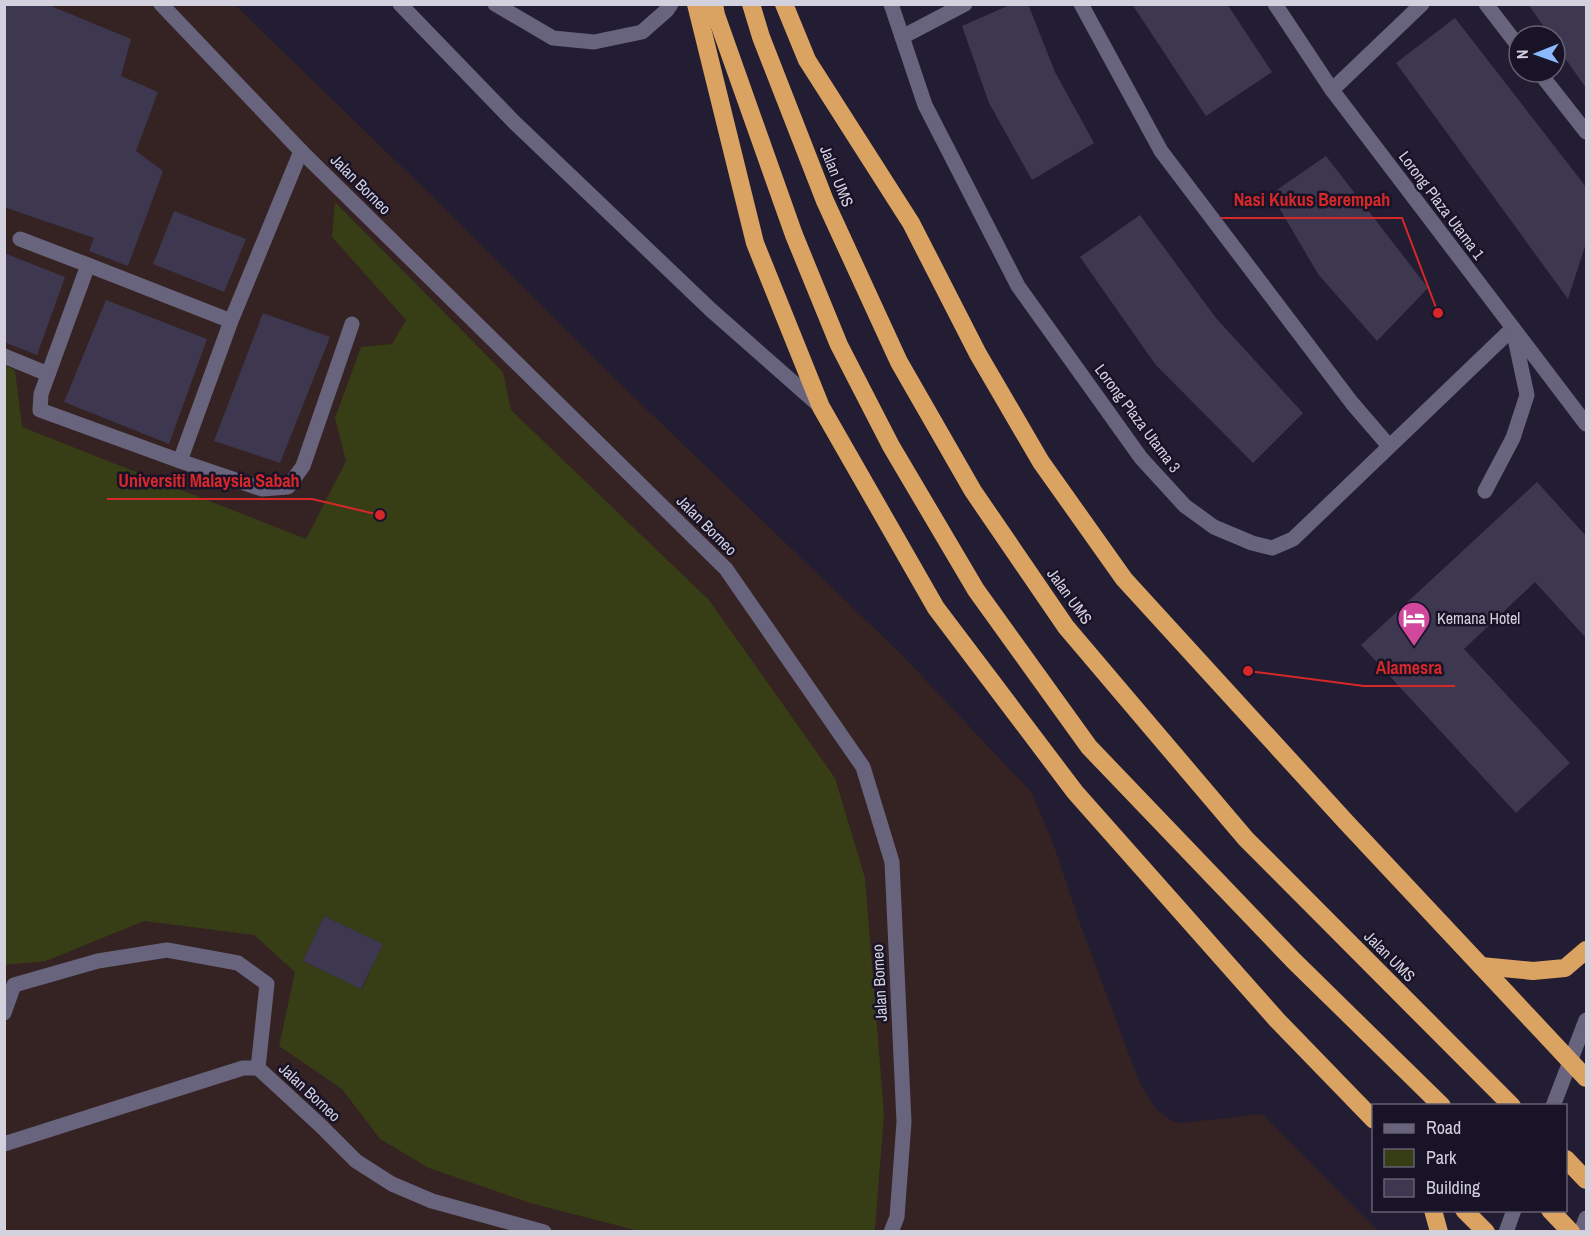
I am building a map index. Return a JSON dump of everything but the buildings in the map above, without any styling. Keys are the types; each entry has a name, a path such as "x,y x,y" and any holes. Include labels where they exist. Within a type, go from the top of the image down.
{"highway":[{"path":"696,4 755,243 821,407 936,608 1075,792 1277,1020 1372,1118"},
{"name":"Jalan UMS","path":"751,4 761,37 825,201 899,362 973,491 1053,607 1074,636 1246,839 1510,1104"},
{"path":"784,4 807,60 910,223 978,354 1041,462 1124,579 1281,752 1587,1078"},
{"path":"715,10 794,235 839,345 891,446 976,590 1089,747 1294,961 1440,1104"},
{"path":"1481,966 1533,971 1565,968 1587,950"},
{"path":"1567,1160 1587,1180"},
{"path":"1434,1212 1439,1232"},
{"path":"1466,1212 1486,1232"},
{"path":"1552,1212 1571,1232"}],"street":[{"name":"Jalan Borneo","path":"160,4 302,151 726,568 863,767 892,862 904,1122 897,1217 891,1232"},
{"path":"400,4 514,122 711,310 821,407"},
{"path":"502,7 553,38 594,42 642,32 671,4"},
{"name":"Lorong Plaza Utama 3","path":"891,4 925,105 1018,286 1141,458 1185,506 1214,526 1252,543 1272,548 1293,539 1513,328"},
{"path":"902,37 964,4"},
{"path":"1081,4 1161,151 1352,403 1389,446"},
{"name":"Lorong Plaza Utama 1","path":"1275,4 1332,90 1587,424"},
{"path":"1332,90 1422,4"},
{"path":"1486,4 1507,31"},
{"path":"1549,84 1587,132"},
{"path":"180,461 231,321 302,151"},
{"path":"20,239 231,321"},
{"path":"88,265 40,394 40,410 262,489 288,487 303,466 352,324"},
{"path":"1485,491 1513,438 1527,395 1513,328"},
{"path":"4,356 48,374"},
{"path":"4,1013 14,985 98,961 167,950 238,963 267,984 258,1068"},
{"path":"1554,1104 1587,1020"},
{"name":"Jalan Borneo","path":"4,1144 243,1068 258,1068 356,1161 392,1184 432,1201 544,1232"},
{"path":"1506,1232 1513,1212"},
{"path":"1581,1232 1587,1218"}],"shaded area":[{"path":"5,4 235,5 432,196 609,373 903,656 1032,793 1054,846 1079,921 1140,1084 1157,1110 1172,1121 1181,1123 1262,1114 1378,1231 5,1232"}],"green space":[{"path":"335,202 503,372 511,410 709,600 835,778 865,878 884,1114 875,1229 872,1232 639,1231 530,1203 429,1168 380,1139 342,1089 279,1046 295,972 254,935 144,921 46,961 5,965 4,365 15,370 22,427 306,539 346,461 335,418 361,347 392,344 406,320 332,237","holes":["324,916 382,944 362,989 303,961"]}],"place":[{"name":"Nasi Kukus Berempah","path":"1438,313"},
{"name":"Universiti Malaysia Sabah","path":"380,515"},
{"name":"Kemana Hotel","path":"1414,647"},
{"name":"Alamesra","path":"1248,671"}]}
